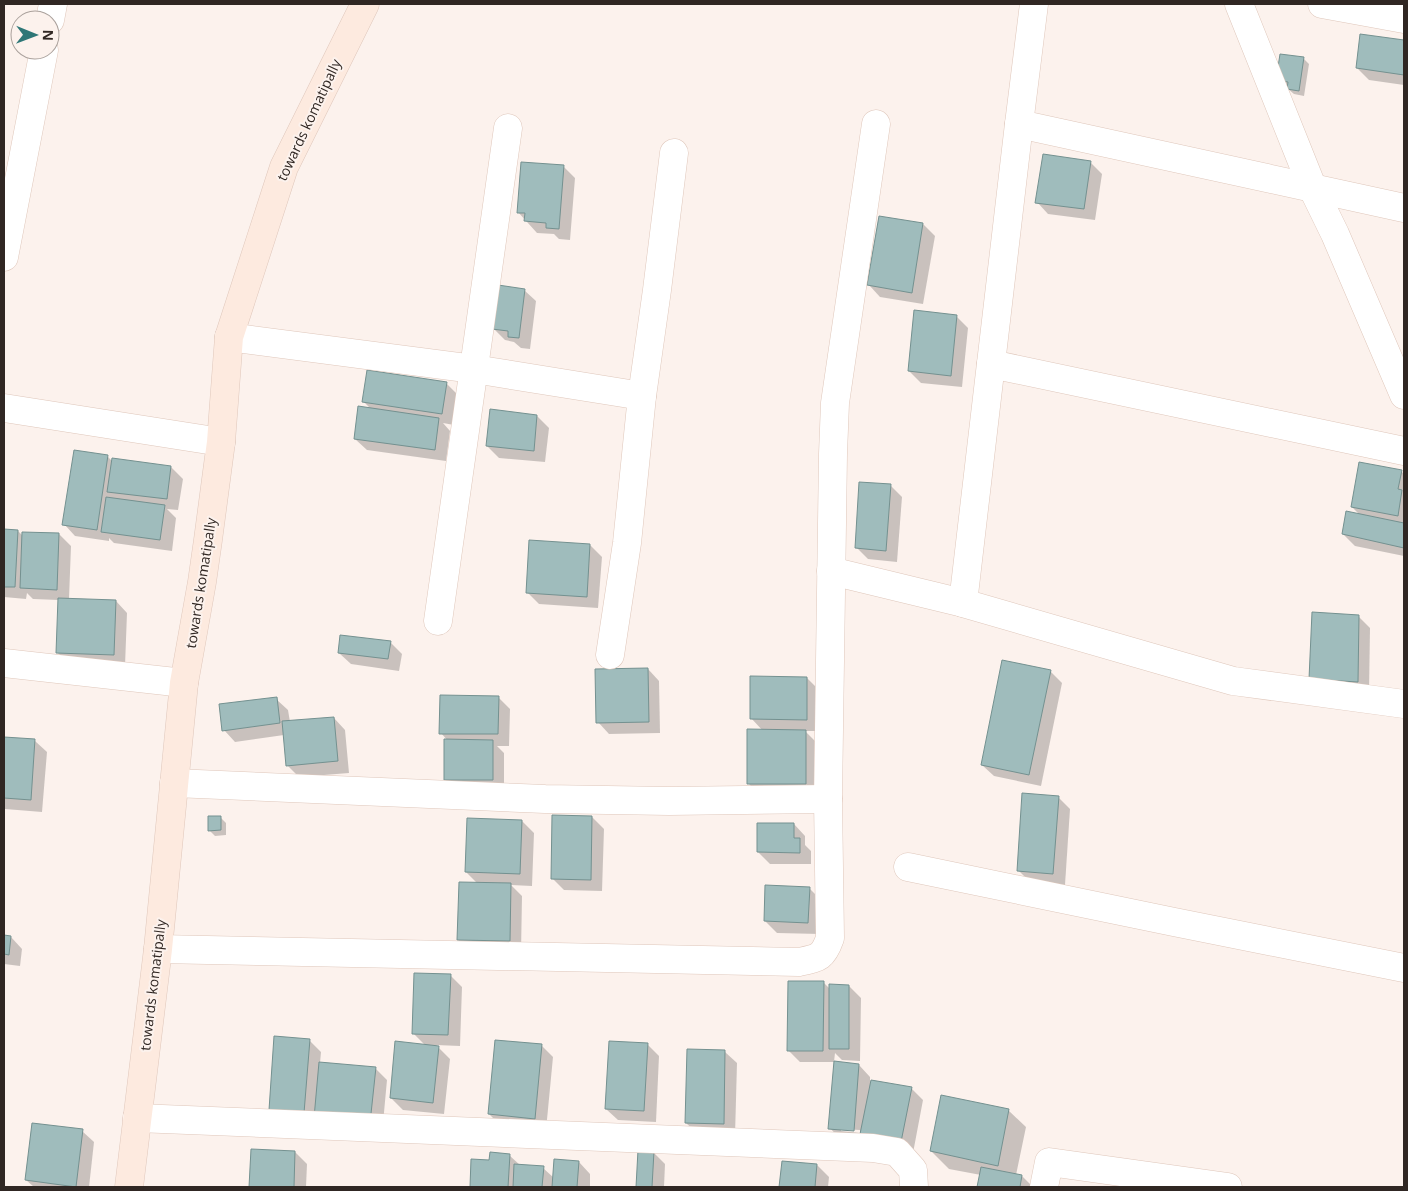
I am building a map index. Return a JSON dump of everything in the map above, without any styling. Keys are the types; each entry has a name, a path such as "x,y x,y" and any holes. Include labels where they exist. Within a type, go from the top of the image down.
{"street":[{"name":"towards komatipally","path":"129,1187 158,949 184,683 202,582 221,442 229,337 284,167 365,4"},
{"path":"963,603 1034,4"},
{"path":"1239,4 1313,189 1335,234 1404,395"},
{"path":"1322,4 1404,19"},
{"path":"4,257 42,60"},
{"path":"158,949 799,962 817,958 826,949 830,938 828,799 835,403 876,124"},
{"path":"1019,124 1404,208"},
{"path":"438,621 508,128"},
{"path":"610,655 627,543 642,396 674,154"},
{"path":"229,337 474,369 642,396"},
{"path":"991,364 1404,451"},
{"path":"4,408 221,442"},
{"path":"831,570 963,603 1233,681 1404,704"},
{"path":"4,663 184,683"},
{"path":"174,783 545,799 670,801 828,799"},
{"path":"908,867 1404,968"},
{"path":"137,1118 873,1148 897,1152 913,1170 914,1187"},
{"path":"1044,1187 1049,1162 1228,1187"}],"building":[{"path":"1360,34 1404,40 1404,75 1356,68"},
{"path":"1280,54 1304,57 1299,91 1287,89 1288,82 1276,80"},
{"path":"1043,154 1091,161 1084,209 1035,203"},
{"path":"521,162 564,165 559,229 546,228 546,223 524,221 525,213 517,213"},
{"path":"879,216 923,223 912,293 867,285"},
{"path":"498,285 525,289 519,338 508,337 508,331 492,329"},
{"path":"914,310 957,315 951,376 908,371"},
{"path":"367,370 447,382 442,414 362,402"},
{"path":"358,406 439,418 435,450 354,439"},
{"path":"490,409 537,415 534,451 486,446"},
{"path":"74,450 108,455 97,530 62,525"},
{"path":"112,458 171,466 167,499 107,492"},
{"path":"1359,462 1402,470 1398,489 1402,490 1398,516 1351,507"},
{"path":"859,482 891,484 886,551 855,548"},
{"path":"106,497 165,505 160,540 101,532"},
{"path":"1346,511 1404,523 1404,548 1342,534"},
{"path":"4,529 18,530 15,587 4,587"},
{"path":"22,532 59,533 57,590 20,588"},
{"path":"529,540 590,544 587,597 526,593"},
{"path":"58,598 116,600 114,655 56,653"},
{"path":"1312,612 1359,615 1358,682 1309,679"},
{"path":"340,635 391,641 388,659 338,653"},
{"path":"1002,660 1051,670 1029,775 981,765"},
{"path":"648,668 649,722 596,723 595,669"},
{"path":"750,676 807,677 807,720 750,719"},
{"path":"440,695 499,696 498,734 439,734"},
{"path":"277,697 280,723 222,731 219,704"},
{"path":"334,717 338,761 286,766 282,721"},
{"path":"747,729 806,730 806,784 747,784"},
{"path":"4,737 35,739 31,800 4,798"},
{"path":"444,739 493,740 493,780 444,780"},
{"path":"1022,793 1059,796 1053,874 1017,871"},
{"path":"552,815 592,816 591,880 551,879"},
{"path":"208,816 221,816 221,830 208,831"},
{"path":"467,818 522,820 520,874 465,872"},
{"path":"757,823 794,823 794,838 800,838 800,853 757,852"},
{"path":"459,882 511,883 510,941 457,940"},
{"path":"765,885 810,887 808,923 764,921"},
{"path":"4,935 11,936 9,955 4,954"},
{"path":"414,973 451,974 448,1035 412,1034"},
{"path":"788,981 824,981 823,1051 787,1051"},
{"path":"829,984 849,985 849,1049 829,1049"},
{"path":"274,1036 310,1039 304,1113 269,1110"},
{"path":"495,1040 542,1044 535,1119 488,1114"},
{"path":"395,1041 439,1046 433,1103 390,1098"},
{"path":"609,1041 648,1043 644,1111 605,1109"},
{"path":"687,1049 725,1050 724,1124 685,1123"},
{"path":"834,1061 859,1064 854,1131 828,1129"},
{"path":"319,1062 376,1067 370,1123 314,1118"},
{"path":"871,1080 912,1087 901,1142 860,1134"},
{"path":"941,1095 1009,1109 998,1166 930,1151"},
{"path":"32,1123 83,1129 76,1187 25,1180"},
{"path":"251,1149 295,1151 294,1187 249,1187"},
{"path":"638,1150 654,1151 652,1187 636,1187"},
{"path":"490,1152 510,1154 508,1187 470,1187 471,1159 489,1160"},
{"path":"554,1159 579,1161 577,1187 552,1187"},
{"path":"782,1161 817,1164 815,1187 779,1187"},
{"path":"514,1164 544,1166 542,1187 513,1187"},
{"path":"981,1167 1022,1175 1020,1187 977,1187"}]}
